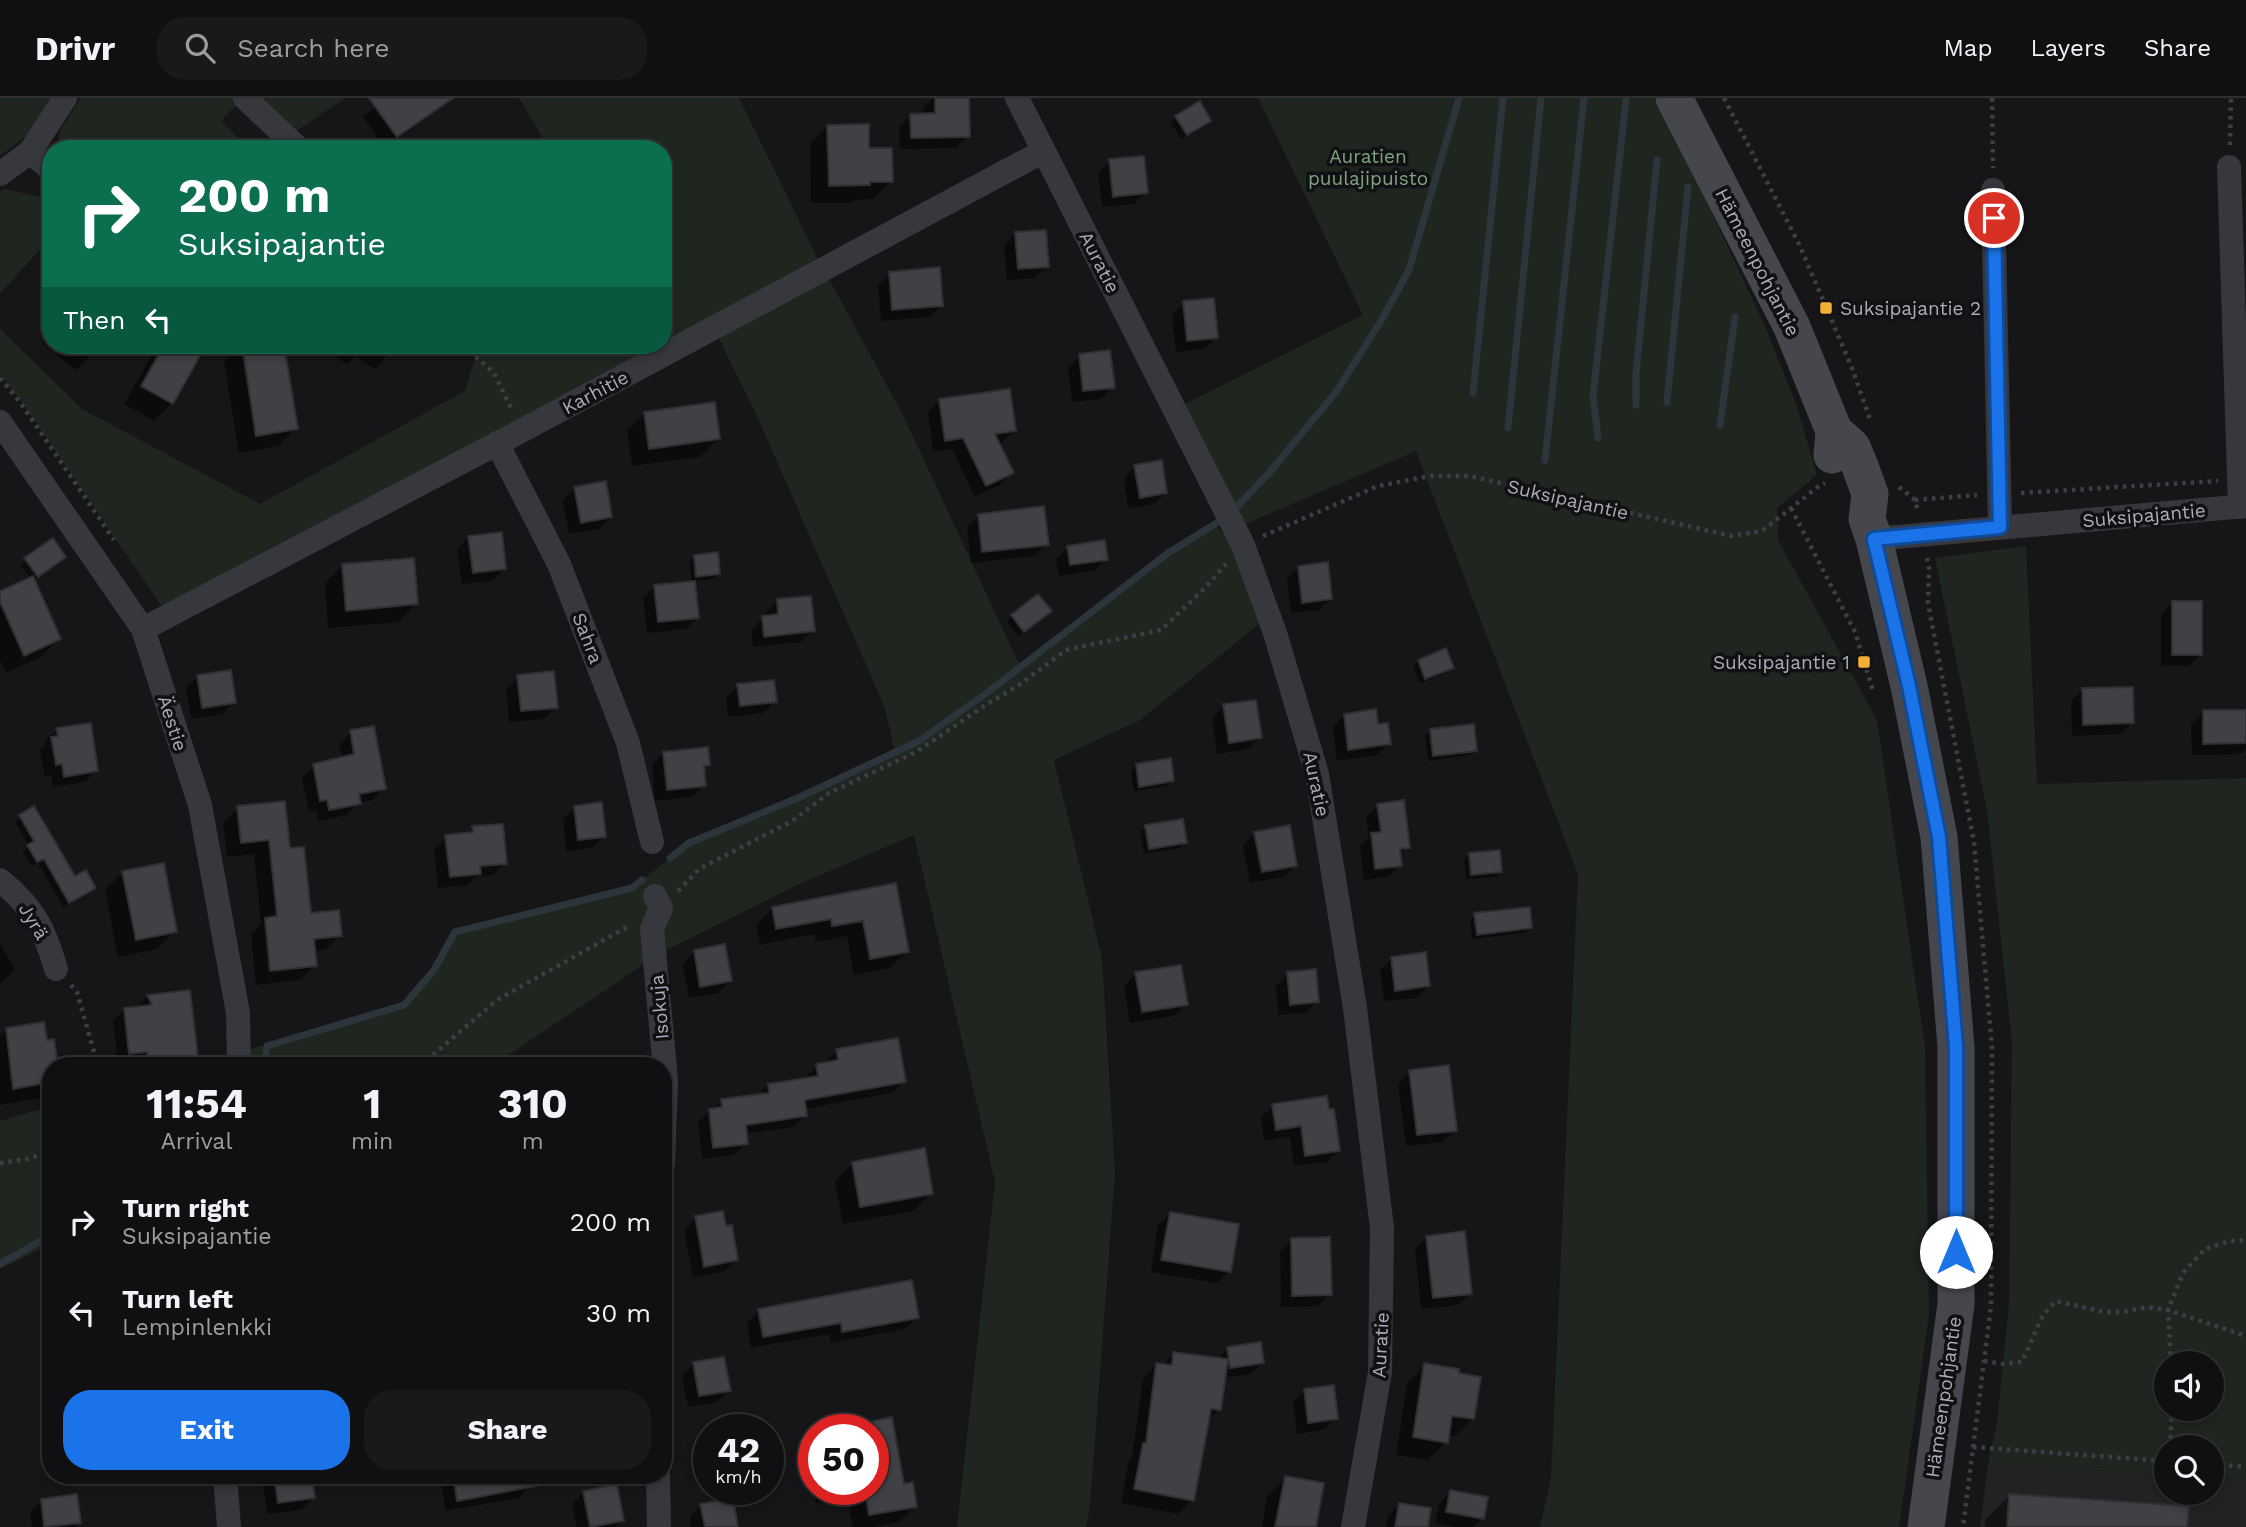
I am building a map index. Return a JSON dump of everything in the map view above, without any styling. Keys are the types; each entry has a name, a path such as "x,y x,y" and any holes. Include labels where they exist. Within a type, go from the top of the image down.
{"main road":[{"name":"Hämeenpohjantie","path":"1674,98 1792,327 1834,431 1852,447 1870,494 1870,529 1909,686 1939,837 1956,1047 1956,1304 1926,1527"},
{"name":"Hämeenpohjantie","path":"1834,431 1832,455 1849,502 1870,529"}],"street":[{"path":"0,174 30,152 65,98"},
{"path":"245,98 289,140"},
{"name":"Auratie","path":"1017,98 1243,545 1275,633 1317,774 1355,1008 1382,1228 1380,1373 1353,1527"},
{"name":"Karhitie","path":"672,350 1044,150"},
{"path":"30,152 42,162"},
{"path":"2230,167 2239,480 2243,507"},
{"path":"1993,190 2000,527"},
{"name":"Karhitie","path":"143,629 664,354"},
{"name":"Äestie","path":"0,422 143,629 200,805 238,1013 239,1057"},
{"name":"Sahra","path":"497,443 559,564 628,743 652,842"},
{"name":"Suksipajantie","path":"1870,529 2000,527 2243,507"},
{"name":"Jyrä","path":"0,880 21,898 46,934 56,969"},
{"name":"Isokuja","path":"658,902 652,929 664,1057"},
{"path":"226,1484 229,1527"},
{"path":"659,1484 659,1527"}],"path":[{"path":"1992,98 1993,190"},
{"path":"2230,167 2231,98"},
{"path":"473,354 494,373 523,430"},
{"path":"0,378 20,402 120,549"},
{"name":"Suksipajantie","path":"1243,545 1378,486 1430,476 1470,476 1731,536 1762,531 1819,486 1840,477"},
{"path":"1915,500 2239,480"},
{"path":"1791,508 1855,632 1873,691"},
{"path":"430,1057 497,1000 658,902 699,869 792,821 829,793 916,752 1016,687 1066,650 1161,630 1204,589 1243,545"},
{"path":"56,969 78,992 95,1057"},
{"path":"0,1163 42,1155"},
{"path":"2170,1351 2168,1310 2183,1273 2205,1248 2246,1240"},
{"path":"1984,1361 2003,1364 2022,1362 2043,1315 2056,1301 2105,1312 2148,1307 2168,1310 2246,1336"},
{"path":"1973,1447 2154,1460"},
{"path":"2224,1465 2246,1467"}],"shaded area":[{"path":"1988,1464 2154,1473 2154,1505 2224,1505 2224,1478 2246,1479 2246,1527 1980,1527"}],"green space":[{"path":"0,98 51,98 39,126 0,156"},
{"path":"81,98 232,98 238,103 221,121 241,140 58,140 60,131"},
{"path":"263,98 345,98 295,132"},
{"path":"519,98 739,98 816,255 903,415 1020,666 1168,553 1216,523 1222,534 1235,528 1269,616 1140,720 1054,760 1102,958 1115,1173 1090,1506 1086,1527 957,1527 995,1182 914,835 795,886 654,956 506,1057 222,1057 404,1005 434,970 455,932 632,888 689,843 800,797 895,752 885,708 757,416 714,329 672,351 672,140 541,140"},
{"name":"Auratien puulajipuisto","path":"1258,98 1654,98 1671,125 1767,331 1797,407 1817,475 1777,508 1778,540 1877,720 1925,1047 1929,1315 1899,1527 1540,1527 1551,1478 1578,874 1416,451 1243,525 1185,404 1363,315"},
{"path":"4,189 42,197 42,247 0,294 0,192"},
{"path":"0,329 82,409 260,504 465,391 476,354 666,354 167,614 22,402 0,375"},
{"path":"2026,546 2037,784 2246,778 2246,1479 2224,1478 2224,1435 2154,1435 2154,1473 1988,1464 1997,1423 2009,1304 2012,1043 1987,810 1935,558"},
{"path":"42,1109 42,1248 0,1269 0,1121"}],"building":[{"path":"369,98 453,98 397,137"},
{"path":"935,98 969,98 970,137 911,138 910,114 935,113"},
{"path":"1200,101 1211,121 1187,135 1175,116"},
{"path":"869,124 869,148 892,148 893,182 829,186 827,125"},
{"path":"1144,156 1148,193 1113,197 1109,159"},
{"path":"1046,230 1049,267 1018,269 1015,232"},
{"path":"940,267 943,306 892,310 889,272"},
{"path":"1214,298 1218,338 1187,341 1183,301"},
{"path":"1110,350 1115,388 1083,391 1079,354"},
{"path":"159,354 201,354 173,404 141,386"},
{"path":"243,354 286,354 298,429 256,436"},
{"path":"1010,389 1016,431 995,434 1014,473 986,486 963,438 945,441 939,399"},
{"path":"715,402 720,439 649,449 644,412"},
{"path":"1162,460 1167,493 1140,498 1134,465"},
{"path":"606,481 612,517 581,523 574,487"},
{"path":"1044,506 1049,545 982,552 978,514"},
{"path":"502,532 506,569 473,573 468,536"},
{"path":"53,538 66,557 38,577 24,558"},
{"path":"1105,540 1108,560 1070,565 1067,546"},
{"path":"718,552 720,574 696,577 694,555"},
{"path":"414,558 418,604 346,611 342,564"},
{"path":"1328,562 1332,599 1302,603 1298,566"},
{"path":"33,576 61,639 24,656 0,602 0,591"},
{"path":"695,581 699,618 658,622 654,585"},
{"path":"1038,594 1052,611 1024,632 1011,615"},
{"path":"811,596 815,631 764,637 762,616 778,614 777,599"},
{"path":"2172,601 2202,601 2202,655 2172,655"},
{"path":"1446,648 1454,668 1425,679 1418,660"},
{"path":"231,670 236,703 202,708 197,675"},
{"path":"554,671 558,708 521,711 517,675"},
{"path":"774,680 777,702 740,706 737,684"},
{"path":"2133,687 2134,723 2083,725 2082,688"},
{"path":"1256,700 1262,738 1229,743 1223,704"},
{"path":"1376,709 1378,724 1388,723 1391,744 1348,750 1344,714"},
{"path":"2203,710 2246,710 2246,743 2203,744"},
{"path":"91,723 98,771 64,777 62,764 56,765 51,737 58,736 56,728"},
{"path":"1474,724 1477,751 1433,756 1430,729"},
{"path":"374,726 386,789 359,794 361,804 329,810 327,800 320,801 313,764 354,754 350,730"},
{"path":"708,747 710,765 704,766 706,786 667,790 663,752"},
{"path":"1171,758 1174,781 1139,787 1136,764"},
{"path":"1404,800 1410,848 1400,849 1402,866 1375,869 1371,833 1381,832 1377,804"},
{"path":"285,801 290,848 304,847 311,913 339,910 342,936 314,939 317,966 270,971 265,918 277,916 269,840 241,843 237,806"},
{"path":"602,802 606,837 578,840 574,806"},
{"path":"34,806 75,876 86,870 96,888 69,903 44,859 37,862 27,845 34,841 19,815"},
{"path":"1183,819 1187,843 1149,849 1145,825"},
{"path":"503,824 507,864 480,866 481,874 450,877 445,835 473,832 472,826"},
{"path":"1290,825 1297,866 1262,872 1254,832"},
{"path":"1500,850 1502,872 1471,875 1469,853"},
{"path":"164,863 177,932 136,940 122,871"},
{"path":"896,883 909,952 870,959 863,921 832,926 831,919 776,929 772,907"},
{"path":"1530,907 1532,928 1477,935 1474,913"},
{"path":"725,944 732,981 700,987 694,950"},
{"path":"1426,952 1430,986 1395,991 1391,957"},
{"path":"1181,965 1188,1005 1142,1012 1135,972"},
{"path":"1316,969 1319,1002 1290,1005 1287,972"},
{"path":"190,990 198,1057 148,1057 147,1052 129,1054 124,1008 152,1005 147,995"},
{"path":"44,1022 47,1040 54,1039 57,1057 42,1057 42,1084 13,1089 6,1028"},
{"path":"898,1038 906,1082 805,1100 807,1116 746,1125 748,1144 713,1148 709,1109 722,1107 721,1099 769,1093 768,1084 818,1076 816,1064 838,1060 836,1049"},
{"path":"1449,1065 1457,1131 1417,1135 1409,1070"},
{"path":"1327,1096 1329,1109 1334,1109 1340,1151 1305,1156 1301,1126 1276,1130 1272,1104"},
{"path":"925,1148 933,1194 860,1207 852,1162"},
{"path":"723,1211 726,1226 732,1225 738,1260 704,1267 695,1216"},
{"path":"1170,1212 1239,1224 1231,1272 1161,1260"},
{"path":"1465,1231 1472,1294 1433,1298 1426,1236"},
{"path":"1330,1237 1332,1295 1292,1296 1291,1238"},
{"path":"912,1280 919,1318 842,1332 841,1323 763,1337 758,1309"},
{"path":"1261,1342 1264,1363 1230,1368 1227,1347"},
{"path":"1173,1352 1228,1359 1221,1410 1211,1409 1194,1501 1134,1489 1143,1443 1146,1443 1156,1363 1172,1365"},
{"path":"724,1357 731,1391 699,1396 693,1362"},
{"path":"1424,1363 1459,1369 1459,1373 1481,1377 1474,1419 1452,1416 1448,1443 1413,1437"},
{"path":"1334,1385 1338,1419 1308,1423 1304,1389"},
{"path":"892,1417 904,1484 913,1482 917,1507 869,1515 867,1505 889,1505 889,1418"},
{"path":"1285,1476 1324,1483 1316,1527 1275,1527"},
{"path":"275,1484 313,1484 315,1498 278,1503"},
{"path":"454,1484 541,1484 541,1485 457,1501"},
{"path":"617,1484 624,1521 590,1527 583,1491"},
{"path":"1450,1490 1488,1497 1484,1519 1446,1512"},
{"path":"77,1494 81,1523 44,1527 41,1499"},
{"path":"2009,1494 2189,1506 2187,1527 2007,1527"},
{"path":"1399,1503 1431,1508 1428,1527 1395,1527"},
{"path":"700,1505 734,1505 738,1527 705,1527"}],"waterway":[{"path":"670,858 689,843 800,797 919,741 988,692 1168,553 1228,516 1269,473 1336,392 1381,321 1409,270 1459,98"},
{"path":"1473,393 1503,98"},
{"path":"1508,428 1541,98"},
{"path":"1545,460 1584,98"},
{"path":"1598,438 1593,396 1626,100"},
{"path":"1636,405 1636,374 1657,160"},
{"path":"1667,402 1688,187"},
{"path":"1720,425 1735,317"},
{"path":"265,1057 267,1046 404,1005 434,970 455,932 632,888 642,880"},
{"path":"0,1264 42,1240"}],"place":[{"name":"Suksipajantie 2","path":"1826,308"},
{"name":"Suksipajantie 1","path":"1864,662"}],"route":[{"path":"1956,1252 1956,1047 1939,837 1909,686 1874,539 2000,527 1994,218"}]}
